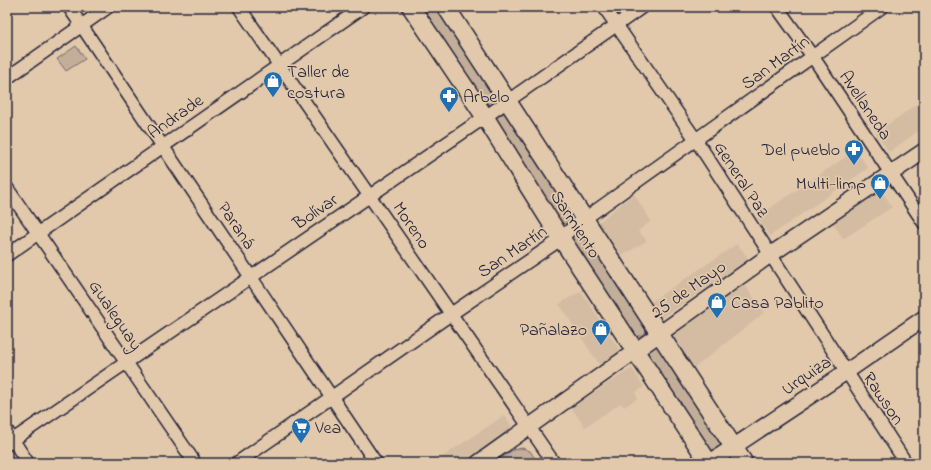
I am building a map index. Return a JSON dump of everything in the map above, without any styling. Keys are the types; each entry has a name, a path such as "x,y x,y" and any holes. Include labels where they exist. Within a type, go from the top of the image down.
{"main road":[{"name":"Sarmiento","path":"411,7 485,117 562,239 709,463"},
{"name":"Sarmiento","path":"446,7 744,463"}],"street":[{"name":"Paraná","path":"69,7 376,463"},
{"path":"7,78 108,7"},
{"name":"Moreno","path":"240,7 554,463"},
{"name":"Andrade","path":"7,255 363,7"},
{"name":"General Paz","path":"604,7 696,140 846,372"},
{"name":"Bolívar","path":"9,438 126,362 485,117 642,7"},
{"name":"Avellaneda","path":"777,7 813,57 924,223"},
{"name":"San Martín","path":"237,463 451,314 562,239 573,227 882,7"},
{"name":"25 de Mayo","path":"478,463 770,255 924,151"},
{"name":"Gualeguay","path":"7,188 195,463"},
{"name":"Urquiza","path":"709,463 924,318"},
{"name":"Rawson","path":"846,372 906,463"},
{"path":"9,438 28,463"}],"shaded area":[{"path":"419,7 440,7 497,100 493,104 486,105"},
{"path":"76,46 85,59 66,71 57,59"},
{"path":"924,99 924,127 889,152 876,133"},
{"path":"505,112 574,218 570,222 565,224 561,223 495,119 499,114"},
{"path":"856,150 868,168 770,236 757,217"},
{"path":"882,191 892,207 843,239 833,223"},
{"path":"634,194 651,221 638,231 647,241 619,257 595,225"},
{"path":"581,230 584,231 647,328 642,335 633,336 570,239 574,233"},
{"path":"737,244 749,259 657,321 646,305"},
{"path":"744,284 764,313 694,368 674,340 673,334"},
{"path":"581,291 622,354 601,367 559,304"},
{"path":"657,346 661,347 722,440 722,446 713,452 647,356 649,350"},
{"path":"632,368 644,387 635,393 638,398 624,407 621,403 585,427 571,407"},
{"path":"505,415 514,430 464,463 433,463"},
{"path":"522,448 530,451 538,463 494,463 513,450"}],"place":[{"name":"Taller de costura","path":"273,98"},
{"name":"Arbelo","path":"449,113"},
{"name":"Del pueblo","path":"854,166"},
{"name":"Multi-limp","path":"880,200"},
{"name":"Casa Pablito","path":"717,319"},
{"name":"Pañalazo","path":"601,346"},
{"name":"Vea","path":"301,444"}]}
